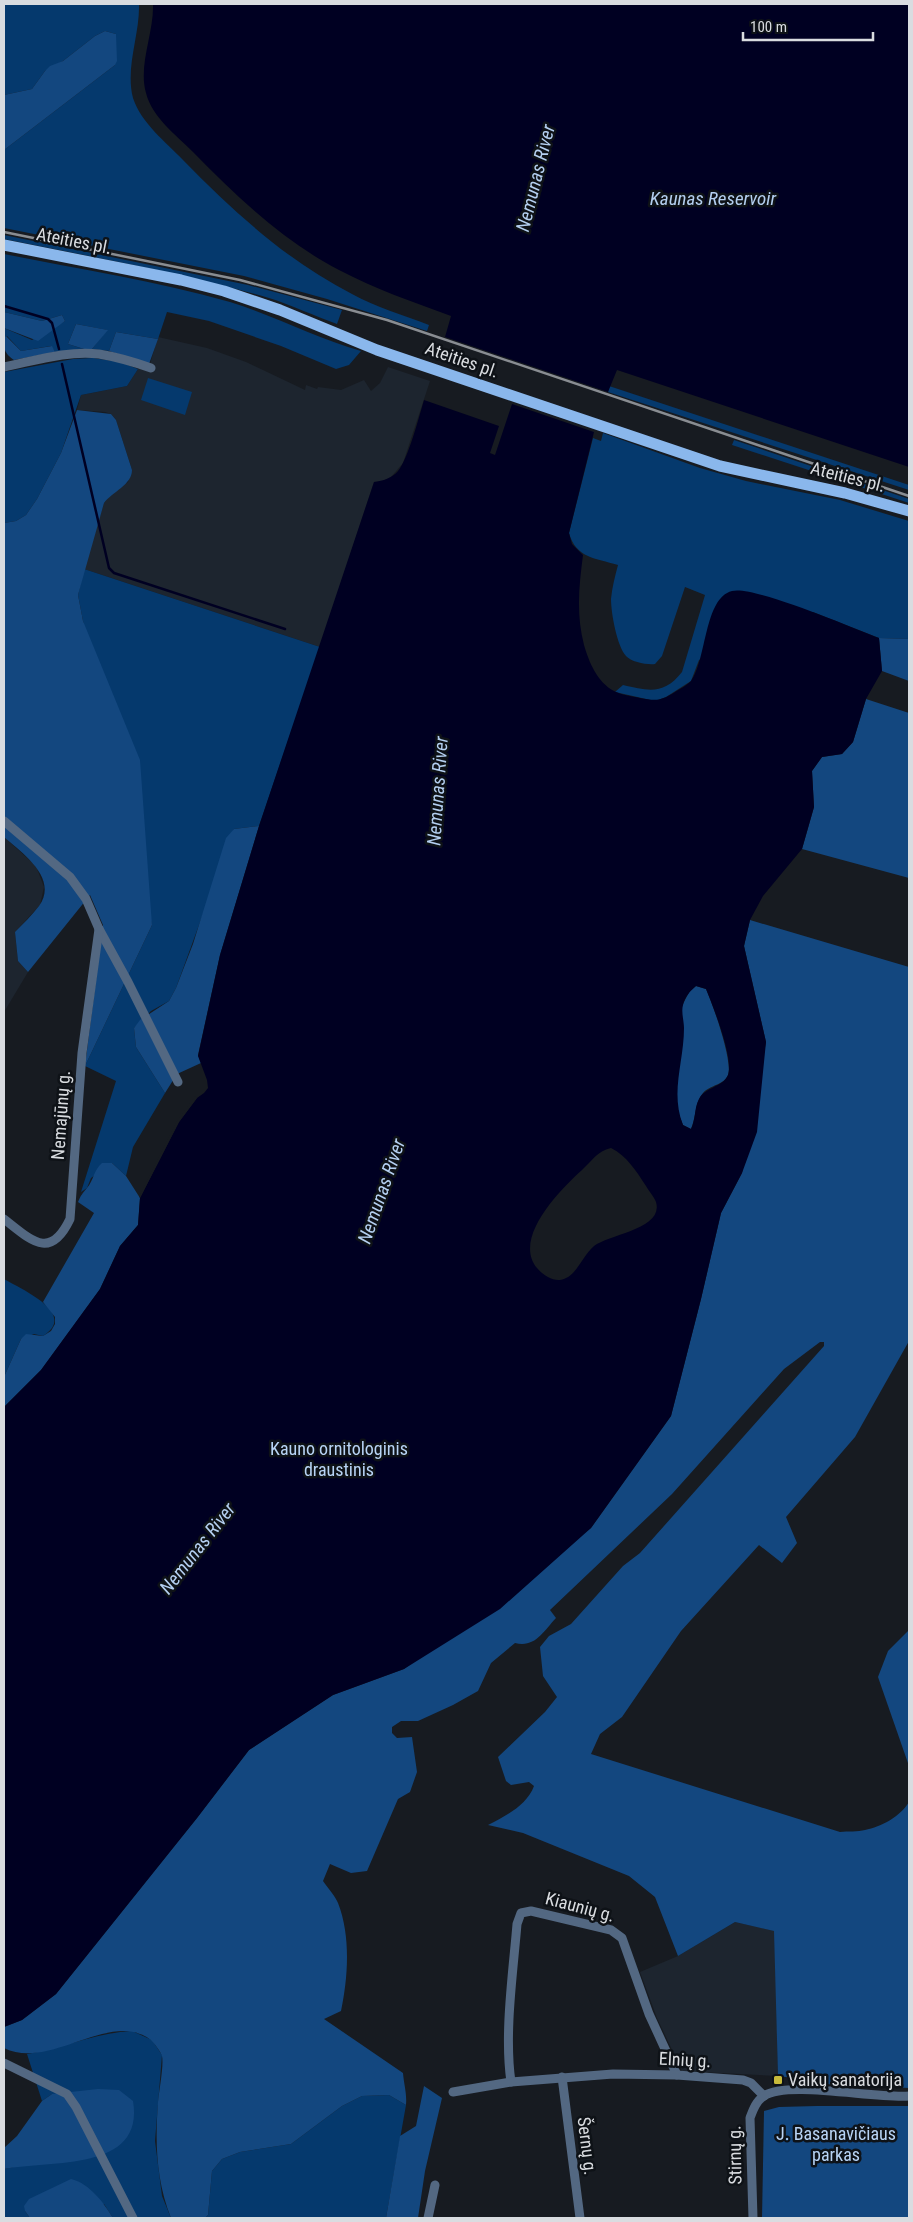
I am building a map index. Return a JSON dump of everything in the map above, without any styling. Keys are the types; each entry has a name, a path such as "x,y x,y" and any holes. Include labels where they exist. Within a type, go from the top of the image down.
{"main road":[{"name":"Ateities pl.","path":"4,245 202,285 280,310 377,350 720,466 845,492 909,511"}],"street":[{"path":"4,367 53,357 97,354 119,358 152,368"},
{"path":"4,820 70,878 86,899 99,929 178,1082"},
{"name":"Nemajūnų g.","path":"4,1219 32,1240 50,1243 63,1234 70,1219 82,1053 99,929"},
{"name":"Kiaunių g.","path":"512,2082 510,2026 517,1924 521,1913 531,1911 611,1930 622,1938 661,2045 676,2075"},
{"path":"4,2063 67,2094 133,2218"},
{"name":"Elnių g.","path":"454,2092 512,2082 562,2077 637,2074 743,2080 751,2083 764,2096"},
{"name":"Šernų g.","path":"562,2077 580,2218"},
{"path":"764,2096 778,2090 795,2090 891,2097 909,2096"},
{"name":"Stirnų g.","path":"753,2218 750,2118 754,2107 764,2096"},
{"path":"428,2218 435,2184"}],"shaded area":[{"path":"4,4 139,4 131,86 137,107 155,132 241,216 283,250 328,281 361,299 429,325 427,331 327,299 244,276 4,228 4,150 115,65 116,34 105,31 95,36 63,61 45,71 32,89 4,95"},
{"path":"4,235 248,285 342,310 337,324 278,301 236,289 137,266 4,239"},
{"path":"4,254 146,282 230,302 361,351 349,365 336,369 281,346 209,321 167,312 158,339 116,332 109,351 92,349 107,330 76,324 68,344 84,349 55,352 51,346 21,351 7,336 4,338 4,328 32,340 65,321 62,315 42,321 4,312"},
{"path":"158,337 207,348 246,362 305,390 306,385 317,389 318,387 341,390 364,380 371,391 380,383 388,367 430,381 403,463 391,477 383,481 374,482 320,647 84,569 104,503 109,496 128,482 132,470 116,420 111,414 105,412 77,410 81,395 127,386 138,369 150,364"},
{"path":"93,358 120,362 138,369 127,386 81,395 61,453 37,499 26,515 16,521 4,523 4,372 73,359"},
{"path":"148,378 192,392 185,415 141,400"},
{"path":"609,386 909,485 909,490 608,392"},
{"path":"603,433 700,468 746,481 840,500 909,521 909,639 879,638 813,612 699,660 691,681 666,697 655,701 615,692 623,685 648,690 662,688 669,685 682,672 705,595 685,587 662,656 655,664 639,663 626,656 617,637 611,605 618,565 588,556 576,548 569,533 593,438 601,441"},
{"path":"734,440 909,499 909,503 732,445"},
{"path":"84,569 320,647 259,826 234,829 176,988 169,1001 151,1011 134,1028 136,1047 165,1093 133,1147 126,1176 112,1163 91,1178 87,1188 81,1192 116,1081 85,1066 152,925 78,595"},
{"path":"4,837 36,866 44,887 40,905 15,932 18,961 28,972 4,1012"},
{"path":"4,1279 43,1303 51,1311 54,1319 52,1328 43,1336 34,1334 21,1339 4,1377"},
{"path":"735,1922 775,1931 778,2076 682,2071 657,2018 640,1972 678,1956"},
{"path":"132,2031 152,2040 162,2055 155,2141 162,2196 171,2218 113,2218 104,2204 25,2211 30,2218 4,2218 4,2169 28,2164 52,2094 42,2101 27,2054 105,2035"},
{"path":"389,2095 406,2105 386,2218 205,2218 208,2215 212,2171 222,2159 240,2152 291,2144 342,2106 362,2096"}],"green space":[{"path":"105,31 116,34 117,61 115,65 4,150 4,95 32,89 50,66 63,61 95,36"},
{"path":"4,312 42,321 62,315 65,321 38,341 4,328"},
{"path":"76,324 108,330 92,349 84,349 68,344"},
{"path":"116,332 158,339 149,364 109,351"},
{"path":"6,336 21,351 52,346 55,352 14,360 5,350 4,338"},
{"path":"77,410 111,414 116,420 132,470 129,480 104,503 78,595 83,621 140,760 152,925 85,1066 103,925 90,895 28,972 18,961 15,932 39,906 44,896 44,886 36,867 4,837 4,523 16,521 26,515 37,499 61,453"},
{"path":"879,638 909,639 909,681 882,671"},
{"path":"866,699 909,713 909,878 802,849 814,807 812,771 822,757 842,754 853,742"},
{"path":"259,826 220,955 198,1055 201,1063 177,1074 165,1093 136,1047 134,1028 140,1020 169,1001 176,988 193,944 226,838 234,829"},
{"path":"750,920 909,967 909,1341 855,1437 786,1517 797,1543 782,1563 759,1545 681,1631 622,1717 600,1734 591,1754 840,1832 871,1829 896,1816 909,1802 909,2088 804,2083 793,2078 778,2076 774,1931 735,1922 678,1956 655,1897 629,1876 523,1833 488,1825 509,1814 521,1804 531,1793 534,1786 529,1782 511,1785 506,1781 498,1757 545,1712 557,1697 543,1676 540,1647 549,1636 571,1624 623,1566 640,1553 824,1346 824,1342 820,1342 784,1369 672,1494 550,1610 556,1618 538,1638 528,1643 515,1643 491,1663 478,1691 418,1721 401,1721 392,1727 392,1733 397,1738 412,1737 417,1772 410,1792 398,1799 367,1871 351,1873 330,1864 323,1881 337,1900 347,1943 347,1971 341,2011 324,2019 403,2073 406,2105 389,2095 362,2096 342,2106 291,2144 240,2152 222,2159 212,2171 208,2215 205,2218 171,2218 162,2190 157,2147 162,2056 152,2041 135,2032 117,2031 41,2052 22,2053 4,2048 4,2027 22,2020 56,1994 249,1750 333,1695 404,1669 591,1528 671,1416 721,1213 742,1173 766,1042 744,946"},
{"path":"696,986 706,989 721,1033 729,1068 726,1078 706,1090 700,1096 691,1129 683,1125 678,1112 676,1092 682,1006 689,992"},
{"path":"102,1163 112,1163 126,1176 140,1198 138,1225 120,1246 100,1289 41,1370 4,1407 4,1377 21,1339 26,1334 43,1336 51,1331 55,1324 55,1317 43,1302 94,1213 78,1202"},
{"path":"909,1630 909,1766 878,1677 888,1651"},
{"path":"424,2086 442,2098 425,2171 418,2218 386,2218 400,2136 416,2126"},
{"path":"98,2089 119,2090 133,2101 133,2124 125,2140 110,2151 91,2158 4,2169 4,2148 17,2136 42,2101 52,2094"},
{"name":"J. Basanavičiaus parkas","path":"909,2106 909,2218 762,2218 764,2111 779,2107"},
{"path":"71,2179 90,2189 101,2200 113,2218 30,2218 24,2206 29,2199"}],"water":[{"name":"Kaunas Reservoir","path":"153,4 909,4 909,467 617,370 608,392 445,337 451,316 366,283 339,270 299,246 226,185 165,125 149,102 144,82 145,60 153,15"},
{"name":"Kauno ornitologinis draustinis","path":"424,400 499,426 490,453 495,455 512,404 594,432 569,533 572,544 583,555 579,589 579,611 584,645 591,665 598,677 614,691 640,698 658,700 670,695 691,681 700,659 707,630 716,605 723,596 732,591 760,594 827,617 879,638 882,671 866,699 853,742 842,754 822,757 812,771 814,807 802,849 763,896 750,920 744,946 766,1042 757,1132 742,1173 721,1213 671,1416 591,1528 500,1609 404,1669 333,1695 249,1750 56,1994 22,2020 4,2027 4,1407 41,1370 100,1289 120,1246 138,1225 140,1198 179,1122 197,1098 208,1088 198,1056 220,955 259,826 374,482 390,477 402,465","holes":["696,986 706,989 726,1045 729,1067 726,1079 705,1092 699,1099 691,1129 683,1125 679,1113 678,1089 684,1028 682,1008 686,997","611,1148 622,1155 635,1169 655,1200 656,1211 652,1219 634,1230 594,1246 575,1271 566,1278 557,1280 544,1275 537,1268 531,1256 531,1243 542,1215 563,1189 598,1154"]}],"pier":[{"path":"195,1096 197,1098 179,1122 140,1198 139,1196 177,1121"}],"waterway":[{"path":"4,306 48,319 52,323 59,349"},
{"path":"62,364 109,568 114,573 285,629"}],"railway":[{"path":"4,232 240,280 387,320 909,496"}],"place":[{"name":"Vaikų sanatorija","path":"778,2080"}],"water label":[{"name":"Nemunas River","path":"535,178"},
{"name":"Nemunas River","path":"437,791"},
{"name":"Nemunas River","path":"381,1191"},
{"name":"Nemunas River","path":"197,1548"}]}
